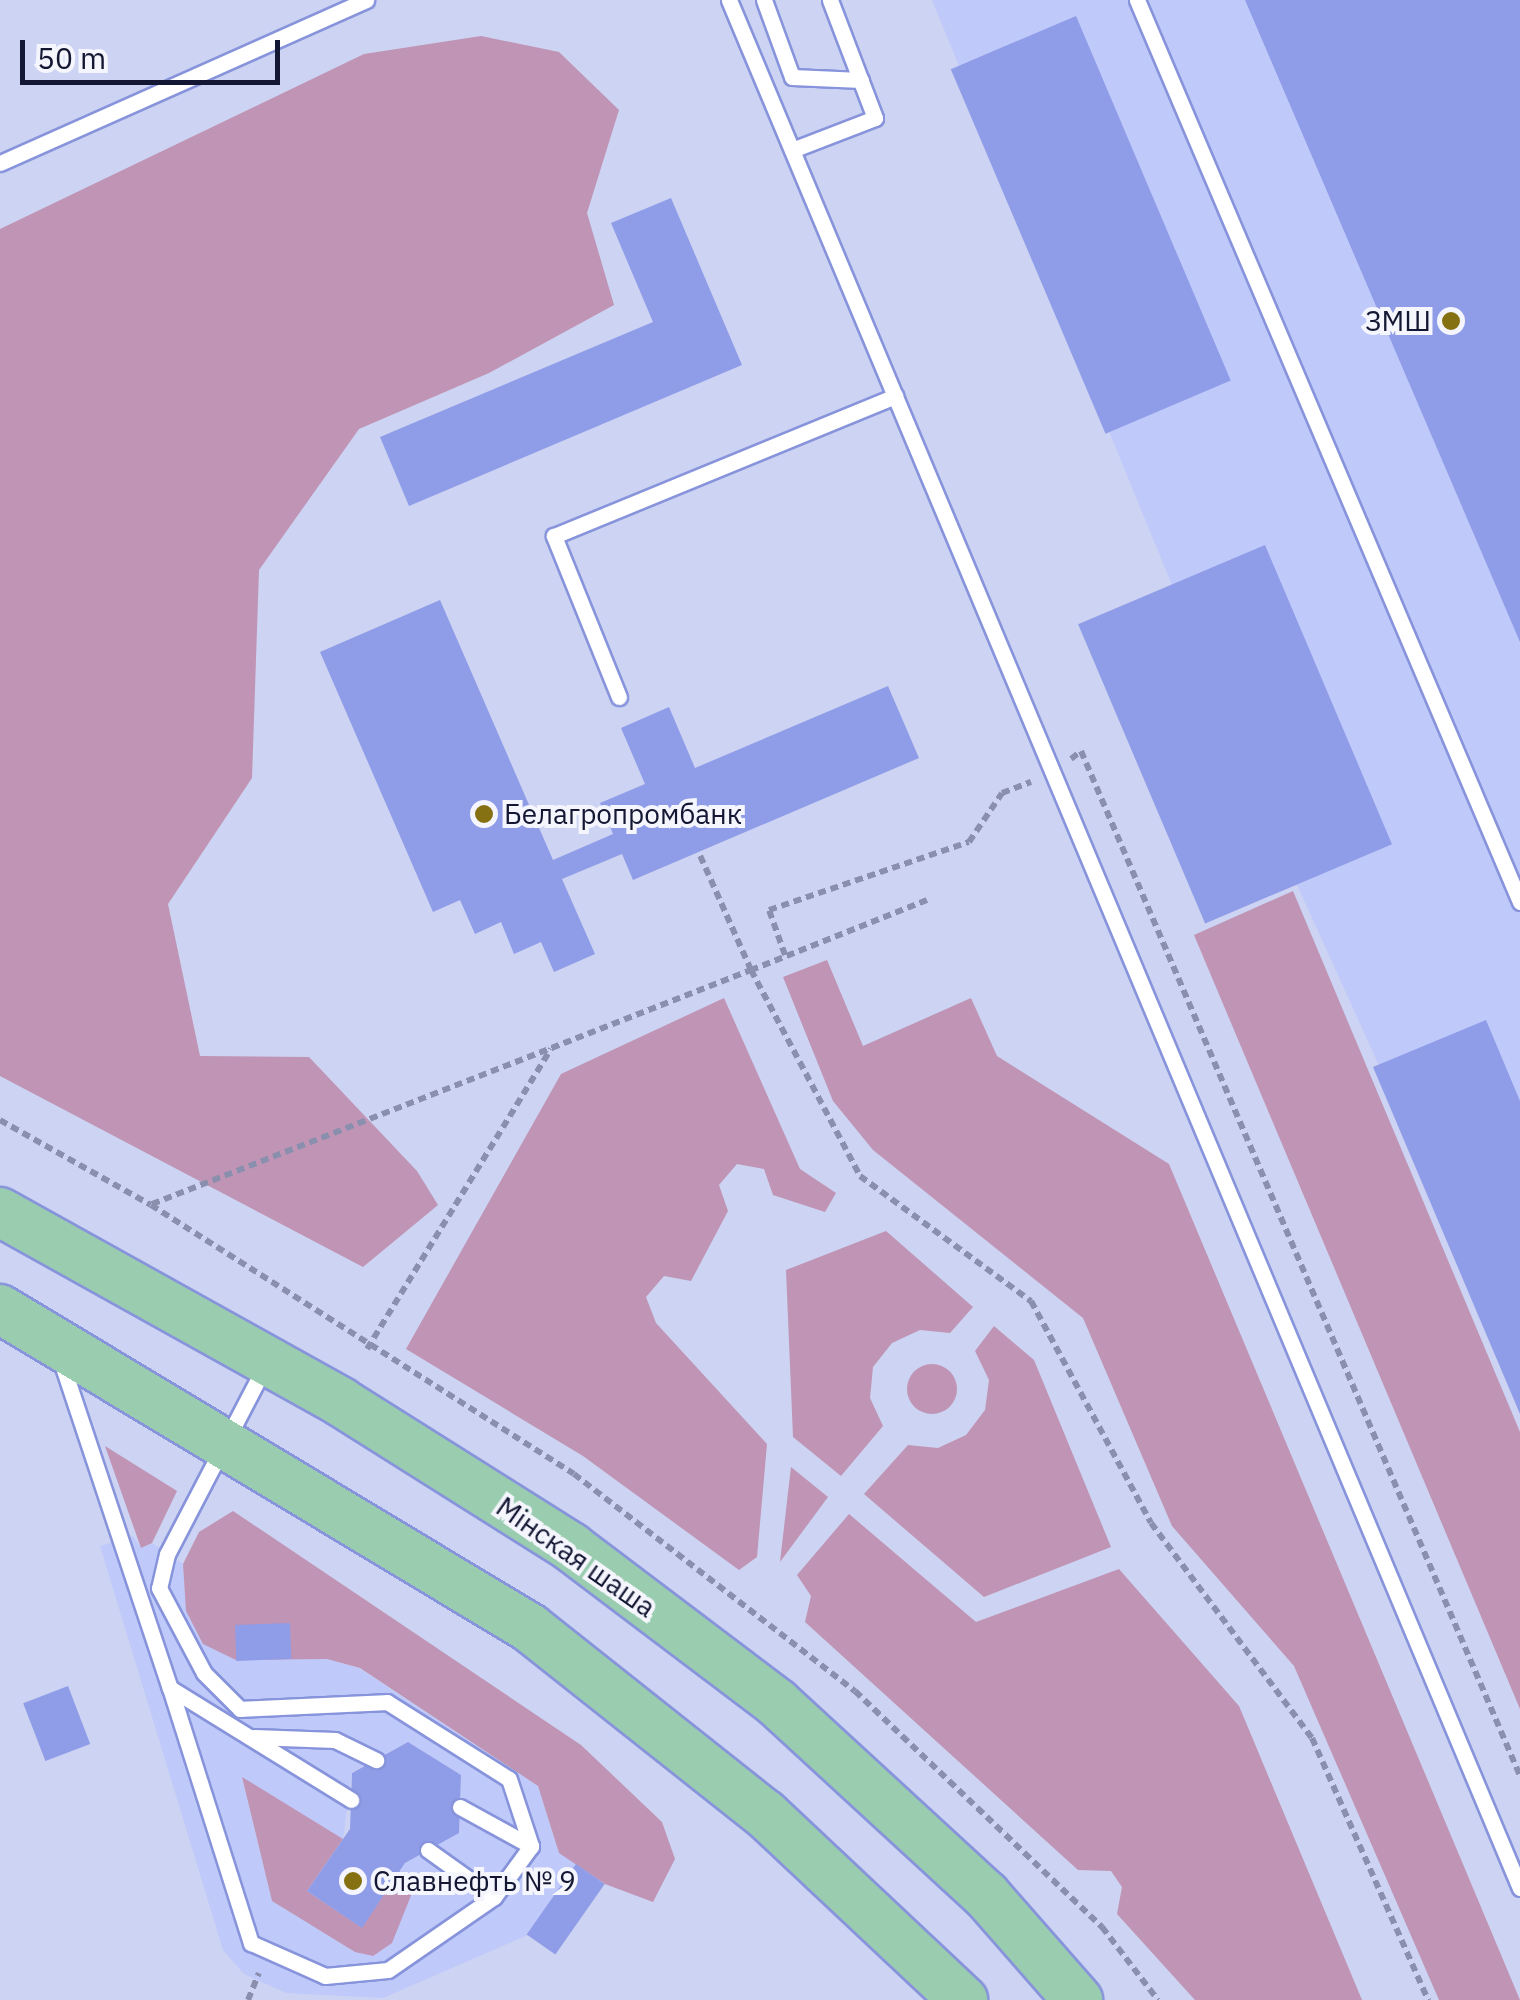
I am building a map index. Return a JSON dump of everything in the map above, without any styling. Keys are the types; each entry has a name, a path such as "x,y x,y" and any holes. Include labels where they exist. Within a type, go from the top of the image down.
{"main road":[{"name":"Мінская шаша","path":"0,1212 268,1361 571,1547 777,1703 986,1895 1078,2000"},
{"path":"0,1309 225,1439 530,1628 766,1814 963,2000"}],"lane":[{"path":"0,163 366,0"},
{"path":"729,0 1520,1888"},
{"path":"764,0 792,77 860,80"},
{"path":"792,150 876,118 830,0"},
{"path":"1137,0 1520,902"},
{"path":"619,697 554,536 895,396"},
{"path":"54,1340 252,1943 326,1976 388,1970 494,1896 530,1846"},
{"path":"268,1361 167,1554 159,1588 204,1672 240,1709 388,1702 508,1779 530,1846"},
{"path":"170,1688 351,1800"},
{"path":"250,1737 336,1740 376,1760"},
{"path":"460,1807 530,1846"},
{"path":"428,1850 494,1896"}],"path":[{"path":"699,853 751,970 860,1176 1031,1300 1151,1522 1312,1738 1428,2000"},
{"path":"151,1204 927,900"},
{"path":"367,1348 552,1048"}],"shaded area":[{"path":"932,0 1520,0 1520,1377 1275,836"},
{"path":"481,36 559,52 619,110 587,213 614,305 489,373 359,429 259,570 252,778 168,904 200,1056 309,1057 417,1171 438,1205 363,1267 0,1076 0,229 364,54"},
{"path":"1293,891 1520,1432 1520,1709 1194,935"},
{"path":"827,960 863,1046 971,998 997,1056 1169,1164 1520,2000 1439,2000 1294,1666 1172,1526 1083,1318 873,1150 833,1101 783,977"},
{"path":"724,998 800,1169 836,1193 825,1212 773,1195 764,1169 737,1164 719,1185 728,1211 691,1281 664,1276 646,1297 656,1323 767,1444 757,1557 739,1570 583,1456 406,1349 561,1074"},
{"path":"886,1231 973,1307 950,1333 920,1330 892,1343 873,1367 870,1398 883,1426 841,1476 793,1437 786,1270"},
{"path":"994,1326 1034,1360 1111,1547 984,1597 864,1494 908,1445 938,1448 966,1435 985,1410 989,1380 975,1351"},
{"path":"932,1364 950,1371 957,1389 950,1407 932,1414 914,1407 907,1389 914,1371"},
{"path":"105,1446 177,1491 152,1543 141,1548"},
{"path":"791,1467 828,1497 780,1562"},
{"path":"233,1511 581,1745 662,1822 675,1859 653,1902 605,1884 559,1853 538,1786 360,1668 327,1659 236,1660 203,1644 186,1611 183,1564 199,1532"},
{"path":"849,1514 976,1622 1119,1569 1239,1706 1362,2000 1195,2000 1117,1914 1122,1887 1111,1871 1078,1870 805,1622 811,1596 797,1575"},
{"path":"133,1536 141,1548 152,1543 183,1564 186,1611 236,1660 327,1659 359,1668 538,1786 559,1853 576,1864 528,1935 383,1998 286,1993 244,1974 223,1950 100,1546","holes":["408,1742 461,1775 459,1833 405,1863 355,1952 272,1901 242,1778 343,1839 352,1772"]},
{"path":"242,1777 343,1839 307,1891 361,1927 399,1871 407,1876 412,1893 392,1943 373,1956 355,1952 272,1901"}],"building":[{"name":"ЗМШ","path":"1245,0 1520,0 1520,642"},
{"path":"1076,16 1231,381 1106,434 951,69"},
{"path":"671,198 742,365 409,506 380,437 653,322 611,223"},
{"path":"1265,545 1392,844 1205,923 1078,624"},
{"path":"440,600 553,860 613,834 600,803 645,784 621,728 669,707 695,768 888,686 919,758 633,880 622,854 562,879 595,954 554,972 541,942 514,954 501,922 475,934 460,900 433,912 320,652"},
{"path":"1486,1020 1520,1101 1520,1414 1373,1067"},
{"path":"290,1623 291,1659 236,1661 235,1625"},
{"path":"68,1686 90,1744 45,1761 23,1703"},
{"path":"408,1742 461,1775 459,1833 405,1863 362,1928 307,1891 350,1829 352,1773"},
{"path":"576,1864 605,1884 555,1955 527,1934"}],"place":[{"name":"ЗМШ","path":"1451,321"},
{"name":"Белагропромбанк","path":"484,814"},
{"name":"Славнефть № 9","path":"353,1881"}]}
